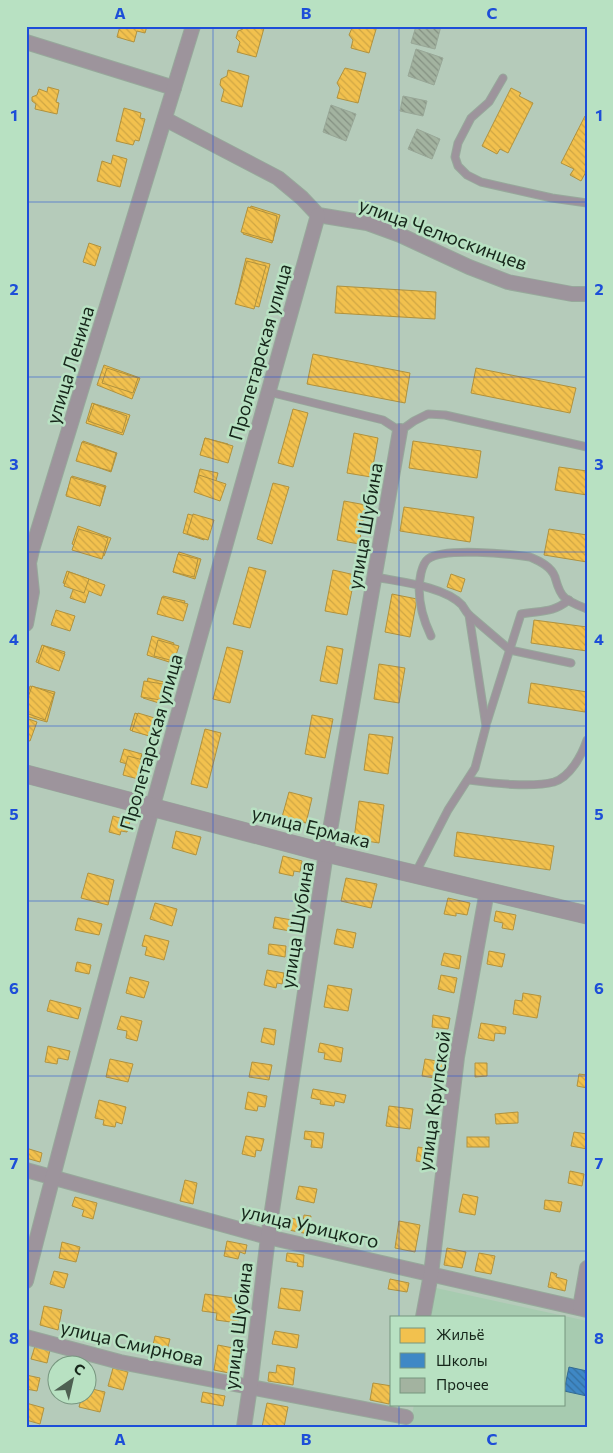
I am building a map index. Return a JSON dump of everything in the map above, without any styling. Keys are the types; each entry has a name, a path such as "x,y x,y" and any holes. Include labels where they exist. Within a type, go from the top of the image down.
{"street":[{"name":"улица Ленина","path":"26,624 32,592 30,563 32,550 192,26"},
{"path":"26,42 174,88"},
{"path":"165,119 278,178 302,198 318,215"},
{"name":"улица Челюскинцев","path":"318,215 367,223 400,234 469,268 508,282 572,294 587,294"},
{"name":"Пролетарская улица","path":"26,1281 152,808 318,215"},
{"name":"улица Шубина","path":"244,1427 268,1237 326,853 400,431"},
{"name":"улица Ермака","path":"26,774 326,853 587,915"},
{"name":"улица Крупской","path":"423,1316 431,1274 457,1057 487,891"},
{"name":"улица Урицкого","path":"26,1170 268,1237 583,1309"},
{"path":"583,1309 587,1268"},
{"name":"улица Смирнова","path":"26,1337 120,1362 406,1416"}],"lane":[{"path":"503,78 489,102 471,118 462,135 455,157 458,166 467,176 481,182 552,198 587,203"},
{"path":"268,392 382,420 400,431 428,414 445,415 587,447"},
{"path":"431,636 423,620 419,586 422,568 427,560 440,554 457,552 530,557 551,569 564,598 587,609"},
{"path":"375,577 419,586 448,595 462,605 468,615 510,650 571,662"},
{"path":"415,874 448,810 476,768 486,726 521,614 550,611 558,608 568,600"},
{"path":"468,615 486,726"},
{"path":"468,780 526,784 555,782 565,775 580,756 587,740"}],"shaded area":[{"path":"436,1288 564,1316 431,1316"},
{"path":"566,1316 587,1321 587,1427 410,1427 414,1406 566,1406"}],"building: Жильё":[{"path":"120,26 147,26 145,33 137,31 134,42 117,37"},
{"path":"244,26 264,28 256,57 237,52 240,42 236,38 238,31 243,29"},
{"path":"356,26 377,26 369,53 351,48 353,40 349,35 352,28"},
{"path":"345,68 366,73 358,103 337,98 340,88 337,83"},
{"path":"228,70 249,76 242,107 221,101 224,90 220,85 221,79 227,76"},
{"path":"48,87 59,90 56,102 59,103 57,114 35,109 36,104 32,101 32,97 37,95 39,89 47,92"},
{"path":"511,88 521,93 519,96 533,103 508,153 500,149 497,154 482,146"},
{"path":"124,108 141,113 140,118 145,119 139,141 135,140 133,145 116,141"},
{"path":"585,116 587,117 587,170 581,181 570,175 574,169 561,163"},
{"path":"113,155 127,159 120,187 97,181 102,161 111,164"},
{"path":"251,206 280,215 272,243 243,234"},
{"path":"248,207 277,216 273,241 241,232"},
{"path":"89,243 101,247 95,266 83,262"},
{"path":"246,258 270,264 259,307 236,301"},
{"path":"247,261 266,266 254,309 235,304"},
{"path":"337,286 436,292 435,319 335,313"},
{"path":"313,354 410,373 405,403 307,384"},
{"path":"104,365 140,378 132,399 97,385"},
{"path":"107,368 138,378 133,393 102,383"},
{"path":"476,368 576,388 570,413 471,393"},
{"path":"92,403 130,415 123,435 86,423"},
{"path":"94,404 127,416 122,433 88,421"},
{"path":"293,409 308,413 293,467 278,463"},
{"path":"354,433 378,438 371,477 347,473"},
{"path":"205,438 228,444 224,459 201,453"},
{"path":"205,438 233,446 228,463 200,455"},
{"path":"83,441 117,453 111,472 77,460"},
{"path":"413,441 481,451 477,478 409,468"},
{"path":"82,442 116,453 111,471 76,461"},
{"path":"559,467 587,471 587,495 555,490"},
{"path":"200,469 218,473 214,488 196,484"},
{"path":"199,475 226,484 220,501 194,492"},
{"path":"72,476 106,486 100,506 66,495"},
{"path":"71,477 105,487 100,506 66,496"},
{"path":"273,483 289,487 272,544 257,539"},
{"path":"344,501 366,505 359,544 337,540"},
{"path":"404,507 474,517 470,542 400,531"},
{"path":"188,514 209,520 204,540 183,533"},
{"path":"193,514 214,520 208,540 187,534"},
{"path":"78,526 111,538 104,556 72,544"},
{"path":"79,529 108,538 102,559 72,550"},
{"path":"549,529 587,535 587,562 544,555"},
{"path":"179,552 201,559 195,579 173,572"},
{"path":"178,554 198,559 194,577 173,572"},
{"path":"249,567 266,571 250,628 233,624"},
{"path":"333,570 355,575 347,615 325,611"},
{"path":"67,571 105,585 101,596 89,591 85,603 70,598 74,587 63,583"},
{"path":"69,572 89,579 84,593 64,586"},
{"path":"451,574 465,579 461,592 447,587"},
{"path":"392,594 417,599 410,637 385,632"},
{"path":"163,596 185,601 180,618 159,612"},
{"path":"162,597 188,604 183,621 157,614"},
{"path":"56,610 75,616 70,631 51,625"},
{"path":"534,620 587,627 587,651 531,643"},
{"path":"152,636 174,643 169,662 147,655"},
{"path":"158,640 179,646 174,661 154,656"},
{"path":"42,645 65,652 59,669 36,662"},
{"path":"44,646 65,654 59,671 38,663"},
{"path":"327,646 343,649 337,684 320,681"},
{"path":"227,647 243,651 230,703 213,699"},
{"path":"379,664 405,668 399,703 374,699"},
{"path":"148,678 168,683 162,704 143,698"},
{"path":"144,681 163,684 161,700 141,697"},
{"path":"531,683 587,692 585,712 528,703"},
{"path":"30,686 55,692 47,722 26,716 26,701"},
{"path":"32,686 54,694 45,720 26,713 26,703"},
{"path":"135,713 155,720 150,736 130,730"},
{"path":"138,713 158,719 153,737 132,731"},
{"path":"312,715 333,719 325,758 305,754"},
{"path":"26,718 37,722 30,741 26,740"},
{"path":"205,729 221,733 207,788 191,784"},
{"path":"369,734 393,737 388,774 364,770"},
{"path":"124,749 142,754 138,767 120,762"},
{"path":"128,756 147,761 142,780 123,775"},
{"path":"289,792 312,798 306,823 282,817"},
{"path":"359,801 384,805 379,843 354,839"},
{"path":"113,816 130,821 127,832 121,831 120,835 109,832"},
{"path":"176,831 201,837 196,855 172,848"},
{"path":"457,832 554,846 550,870 454,856"},
{"path":"283,856 302,861 300,872 294,871 293,876 279,873"},
{"path":"88,873 114,880 108,905 81,898"},
{"path":"346,878 377,884 371,908 341,901"},
{"path":"448,898 470,903 467,915 456,913 456,916 444,914"},
{"path":"155,903 177,909 172,926 150,919"},
{"path":"496,911 516,915 513,930 502,928 503,923 494,921"},
{"path":"275,917 292,920 290,931 273,928"},
{"path":"78,918 102,924 99,935 75,930"},
{"path":"337,929 356,933 353,948 334,944"},
{"path":"145,935 169,941 164,960 145,955 147,947 142,946"},
{"path":"269,944 286,946 285,957 268,954"},
{"path":"489,951 505,954 502,967 487,964"},
{"path":"444,953 461,956 459,969 441,965"},
{"path":"77,962 91,965 89,974 75,971"},
{"path":"267,970 284,973 282,984 277,983 276,988 264,985"},
{"path":"441,975 457,978 454,993 438,989"},
{"path":"130,977 149,982 144,998 126,993"},
{"path":"328,985 352,989 348,1011 324,1007"},
{"path":"523,993 541,996 537,1018 513,1014 515,1000 522,1001"},
{"path":"50,1000 81,1008 78,1019 47,1011"},
{"path":"433,1015 450,1018 448,1029 432,1027"},
{"path":"121,1016 142,1021 137,1041 126,1038 127,1031 117,1029"},
{"path":"481,1023 506,1027 505,1034 495,1033 494,1041 478,1038"},
{"path":"264,1028 276,1030 274,1045 261,1042"},
{"path":"320,1043 343,1048 341,1062 324,1059 325,1053 318,1052"},
{"path":"48,1046 70,1051 68,1060 58,1058 57,1064 45,1062"},
{"path":"110,1059 133,1064 128,1082 106,1077"},
{"path":"425,1059 443,1062 441,1079 422,1076"},
{"path":"252,1062 272,1065 269,1080 249,1077"},
{"path":"475,1063 487,1063 487,1076 475,1077"},
{"path":"579,1074 587,1075 587,1088 577,1086"},
{"path":"313,1089 346,1095 344,1103 335,1101 334,1106 320,1104 321,1100 311,1098"},
{"path":"248,1092 267,1096 265,1107 258,1106 257,1111 245,1109"},
{"path":"99,1100 126,1107 122,1124 116,1122 115,1127 103,1125 104,1120 95,1118"},
{"path":"389,1106 413,1109 410,1129 386,1126"},
{"path":"518,1112 518,1123 496,1124 495,1114"},
{"path":"305,1131 324,1133 322,1148 311,1147 312,1140 304,1139"},
{"path":"574,1132 587,1134 587,1149 571,1146"},
{"path":"246,1136 264,1139 261,1151 256,1150 255,1157 242,1154"},
{"path":"467,1137 489,1137 489,1147 467,1147"},
{"path":"418,1147 431,1149 428,1163 416,1161"},
{"path":"26,1148 42,1153 40,1162 26,1158"},
{"path":"570,1171 584,1174 582,1186 568,1183"},
{"path":"185,1180 197,1183 193,1204 180,1201"},
{"path":"299,1186 317,1189 314,1203 296,1199"},
{"path":"463,1194 478,1197 475,1215 459,1212"},
{"path":"75,1197 97,1203 93,1219 82,1216 84,1210 72,1206"},
{"path":"545,1200 562,1202 560,1212 544,1209"},
{"path":"304,1215 311,1216 308,1234 289,1230 291,1218 303,1221"},
{"path":"399,1221 420,1225 415,1252 395,1248"},
{"path":"227,1241 247,1245 245,1254 240,1252 238,1259 224,1256"},
{"path":"62,1242 80,1247 76,1262 59,1258"},
{"path":"447,1248 466,1252 462,1268 444,1265"},
{"path":"287,1253 304,1255 303,1267 297,1266 298,1263 286,1261"},
{"path":"479,1253 495,1256 491,1274 475,1271"},
{"path":"54,1271 68,1274 64,1288 50,1284"},
{"path":"551,1272 557,1274 556,1277 567,1280 565,1291 548,1287"},
{"path":"390,1279 409,1283 407,1292 388,1289"},
{"path":"281,1288 303,1291 300,1311 278,1308"},
{"path":"205,1294 241,1299 238,1323 216,1320 217,1313 202,1311"},
{"path":"44,1306 62,1310 58,1330 40,1325"},
{"path":"275,1331 299,1335 297,1348 272,1344"},
{"path":"155,1336 170,1339 165,1358 156,1356 158,1346 153,1345"},
{"path":"218,1345 233,1348 229,1373 214,1370"},
{"path":"35,1346 50,1350 47,1363 31,1359"},
{"path":"277,1365 295,1368 293,1385 268,1381 269,1372 276,1373"},
{"path":"113,1368 128,1372 123,1390 108,1386"},
{"path":"26,1375 40,1378 37,1391 26,1389"},
{"path":"373,1383 390,1386 389,1404 370,1400"},
{"path":"98,1390 105,1392 100,1412 79,1407 98,1406"},
{"path":"203,1392 225,1396 223,1406 201,1402"},
{"path":"26,1403 44,1408 40,1424 26,1420"},
{"path":"267,1403 288,1407 284,1427 262,1427"}],"building: Школы":[{"path":"569,1367 587,1371 587,1396 566,1391"}],"building: Прочее":[{"path":"416,26 441,26 435,49 411,43"},
{"path":"416,49 443,58 434,85 408,76"},
{"path":"403,96 427,101 423,116 400,111"},
{"path":"331,105 356,114 346,141 323,132"},
{"path":"417,129 440,139 432,159 408,149"}]}
